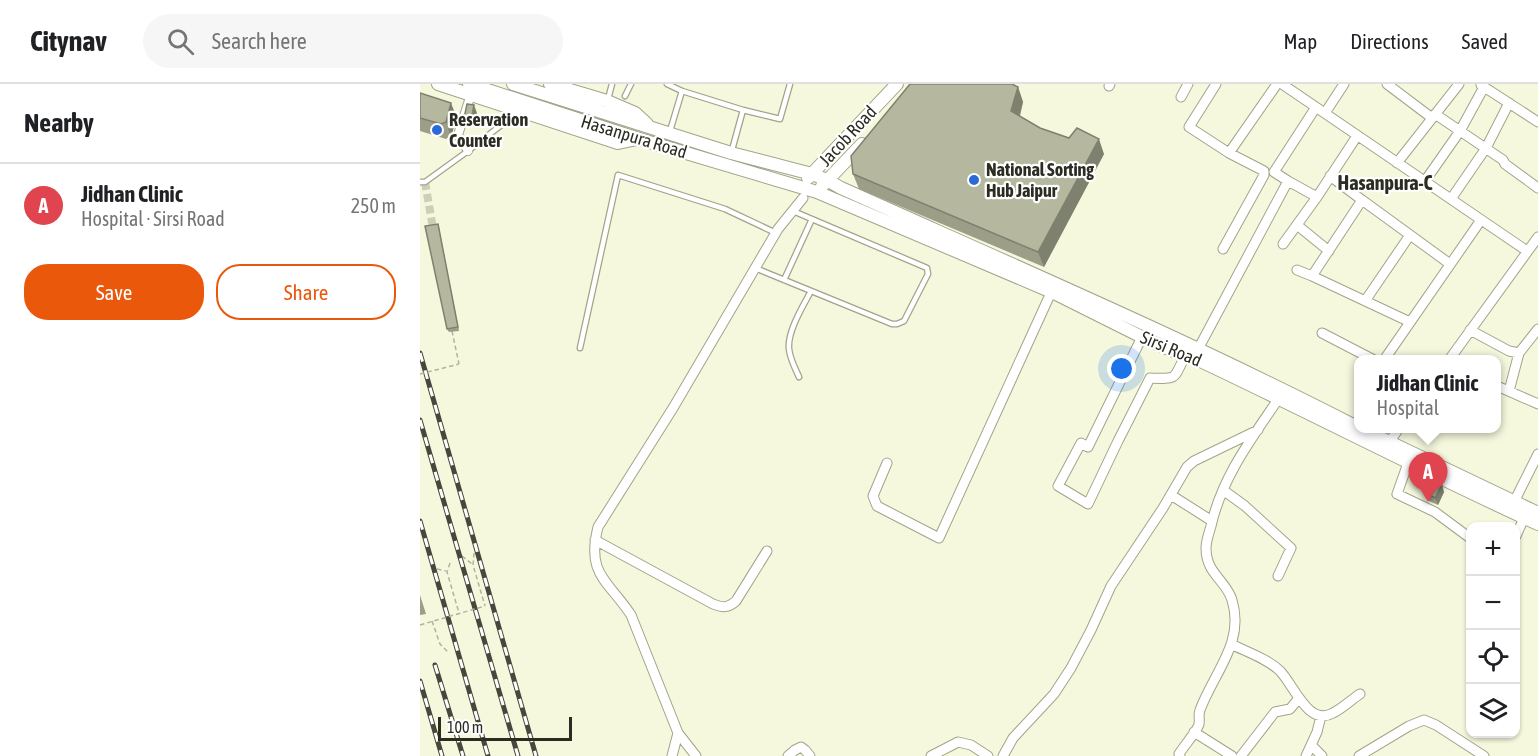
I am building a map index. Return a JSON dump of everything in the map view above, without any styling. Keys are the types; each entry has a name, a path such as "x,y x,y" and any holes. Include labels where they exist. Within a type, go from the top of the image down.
{"street":[{"path":"438,84 470,89 520,111 618,143 639,139"},
{"name":"Sirsi Road","path":"513,84 731,153 827,180 929,225 1279,398 1354,432"},
{"path":"550,84 607,101 635,113 650,127"},
{"name":"Jacob Road","path":"801,192 812,174 897,84"},
{"path":"1181,97 1188,84"},
{"path":"1216,84 1189,127 1229,153 1317,197"},
{"path":"1229,153 1277,84"},
{"path":"1283,84 1527,251"},
{"path":"1325,113 1344,84"},
{"path":"1387,84 1433,116 1486,148 1538,188"},
{"path":"1397,163 1459,84"},
{"path":"1425,181 1460,131 1482,86 1538,122"},
{"path":"468,151 458,135 470,89"},
{"name":"Hasanpura Road","path":"470,89 639,139 801,192"},
{"path":"1451,199 1486,148 1509,104"},
{"path":"1223,249 1264,175 1269,172 1316,107"},
{"name":"Jacob Road","path":"817,192 873,133"},
{"path":"447,136 458,135"},
{"path":"1283,244 1357,136"},
{"path":"1330,176 1450,264"},
{"path":"1142,337 1088,447 1080,443 1058,486 1088,504 1150,378 1172,378 1192,355 1288,181"},
{"path":"696,756 678,733 631,615 602,579 594,561 595,540 598,527 673,408 776,233 793,211 801,192"},
{"name":"Sirsi Road","path":"801,192 817,192 1054,288 1142,337 1281,388 1354,425"},
{"path":"1312,276 1362,200"},
{"path":"1391,355 1410,322 1481,219"},
{"path":"1297,225 1329,251"},
{"path":"1365,301 1410,235"},
{"path":"1452,355 1538,237"},
{"path":"1297,270 1410,322"},
{"path":"887,463 873,496 877,506 939,538 1054,288"},
{"path":"1509,391 1519,353 1538,329"},
{"path":"1470,330 1509,351 1519,353"},
{"path":"1322,333 1364,355"},
{"path":"1501,388 1538,404"},
{"path":"1180,756 1179,754 1199,724 1199,712 1231,644 1236,628 1231,596 1209,566 1207,555 1206,546 1215,509 1242,453 1279,398"},
{"path":"1003,756 1013,738 1054,694 1071,668 1111,586 1187,467 1194,461 1258,430"},
{"name":"Sirsi Road","path":"1355,433 1512,506 1524,518 1538,524"},
{"name":"Sirsi Road","path":"1367,433 1408,463 1512,506 1538,513"},
{"path":"1386,447 1396,433"},
{"path":"1512,506 1538,454"},
{"path":"1408,463 1397,494 1436,512 1466,535"},
{"path":"1223,490 1245,506 1291,548 1278,576"},
{"path":"1171,495 1212,521"},
{"path":"1520,526 1524,518"},
{"path":"595,540 713,604 725,608 736,601 767,551"},
{"path":"1231,644 1278,669 1287,678 1307,709 1321,716 1333,714 1360,694"},
{"path":"1241,756 1275,712 1290,709 1299,698"},
{"path":"1306,756 1317,732 1321,716"},
{"path":"1359,756 1409,726 1424,720 1436,725 1484,756"},
{"path":"1194,732 1232,756"},
{"path":"672,756 678,733"},
{"path":"931,756 958,742 971,744 988,756"},
{"path":"1311,745 1322,756"},
{"path":"788,756 801,747 810,756"}],"lane":[{"path":"607,101 612,84"},
{"path":"625,96 631,84"},
{"path":"667,84 743,110 780,118 790,84"},
{"path":"670,132 682,90"},
{"path":"731,153 743,110"},
{"path":"420,182 425,182 520,111"},
{"path":"580,348 618,175 725,209 776,233"},
{"path":"755,268 892,324 904,321 928,274 927,268 793,211"},
{"path":"784,280 812,219"},
{"path":"799,377 788,348 797,318 812,291"}],"path":[{"path":"420,374 459,364 451,330"},
{"path":"420,625 485,606 473,565 474,553"},
{"path":"462,556 473,565"},
{"path":"450,563 447,572 459,613"},
{"path":"437,569 447,572"},
{"path":"432,621 440,644 448,652"}],"building":[{"name":"National Sorting Hub Jaipur","path":"910,84 1012,84 1018,87 1011,111 1040,128 1069,138 1077,128 1099,139 1038,252 853,174 851,156"},
{"path":"420,93 451,103 446,122 441,124 420,118"},
{"path":"467,104 474,105 471,120 464,118"},
{"path":"438,224 458,327 447,329 425,226"},
{"path":"1432,480 1442,484 1435,498 1426,493"}],"tunnel":[{"path":"425,182 434,234"}],"railway":[{"path":"420,353 536,756"},
{"path":"420,420 518,756"},
{"path":"420,521 488,756"},
{"path":"435,665 463,756"},
{"path":"420,681 442,756"}],"place":[{"name":"Reservation Counter","path":"437,130"},
{"name":"National Sorting Hub Jaipur","path":"974,180"},
{"name":"Jidhan Clinic","path":"1428,502"}],"district":[{"name":"Hasanpura-C","path":"1385,183"}]}
